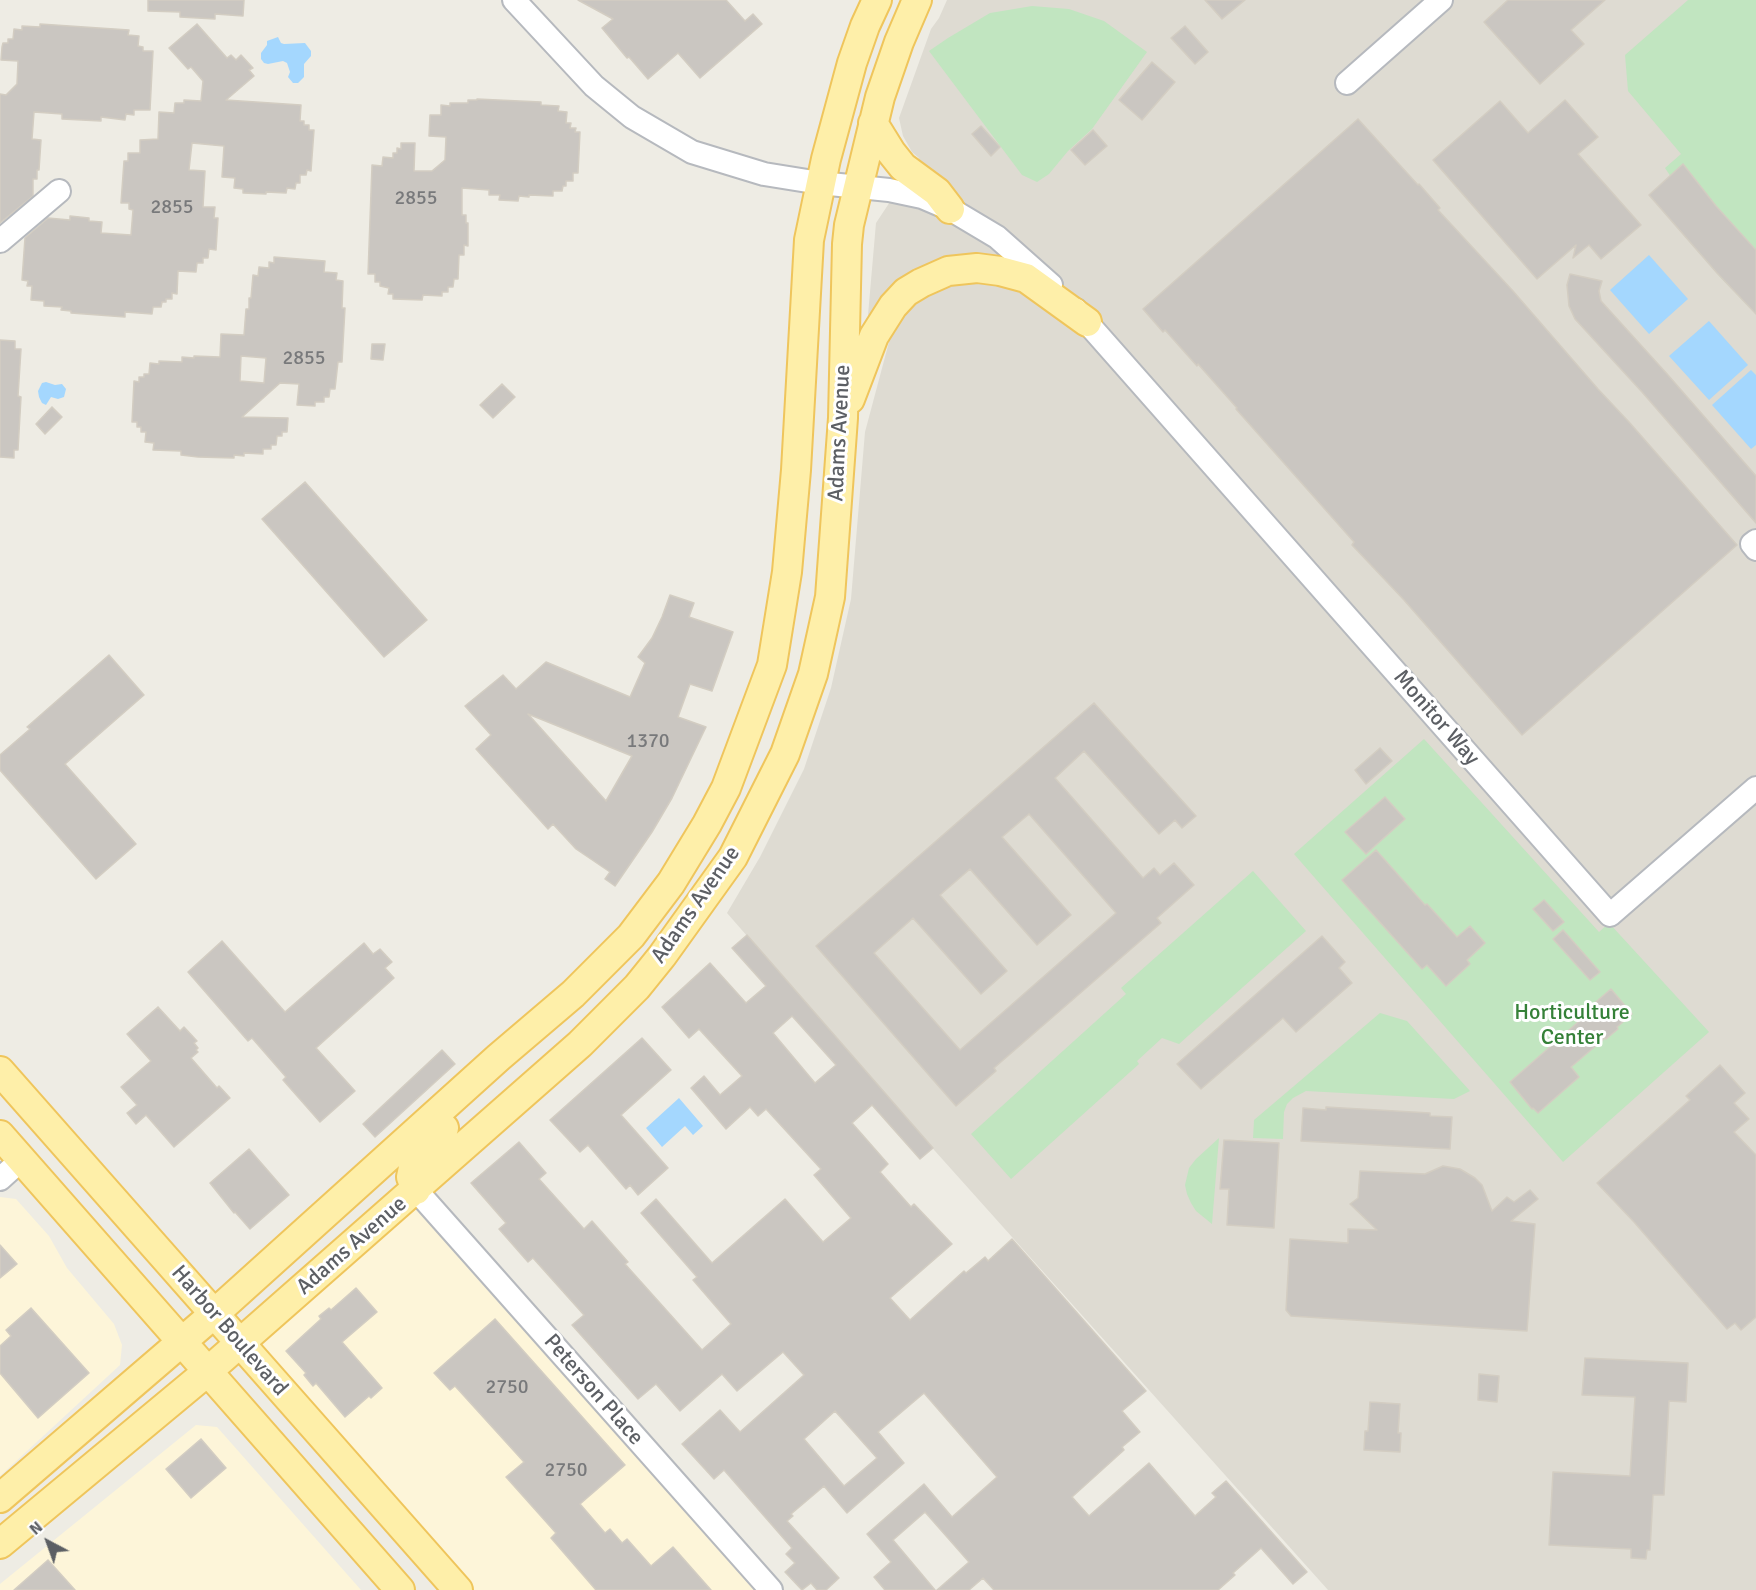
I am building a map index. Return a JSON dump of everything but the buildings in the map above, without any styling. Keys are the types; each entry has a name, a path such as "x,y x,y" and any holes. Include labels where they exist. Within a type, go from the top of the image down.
{"main road":[{"name":"Adams Avenue","path":"0,1498 214,1314 499,1057 573,994 631,936 671,883 707,824 726,788 772,665 787,572 796,470 809,240 820,183 852,63 877,0"},
{"name":"Adams Avenue","path":"0,1544 207,1372 580,1044 637,987 663,956 733,856 780,765 813,674 830,597 843,418 849,225 880,97 899,42 917,0"},
{"path":"873,123 903,167 937,192 950,209"},
{"path":"843,418 874,336 893,306 906,292 948,271 977,268 1026,278 1087,322"},
{"path":"671,883 700,902"},
{"path":"416,1190 411,1178 414,1163 430,1140 483,1094 499,1057 529,1090"},
{"name":"Harbor Boulevard","path":"0,1071 458,1590"},
{"name":"Harbor Boulevard","path":"0,1136 400,1590"}],"street":[{"path":"514,0 594,86 632,117 692,152 764,174 820,183 889,190 922,197 950,209 997,237 1044,277 1087,322"},
{"path":"1347,83 1441,0"},
{"path":"0,241 59,191"},
{"name":"Monitor Way","path":"1087,322 1610,915 1756,788"},
{"path":"1756,541 1752,544 1756,549"},
{"path":"0,1179 21,1160"},
{"name":"Peterson Place","path":"416,1190 771,1590"}],"shaded area":[{"path":"947,0 1756,0 1756,1590 1328,1590 935,1151 727,913 760,857 804,769 831,688 851,599 865,432 889,342 868,315 876,223 919,158 912,152 903,136 899,118 931,29"},
{"path":"0,1197 16,1199 49,1236 67,1268 114,1324 122,1345 120,1365 0,1476"},
{"path":"413,1203 754,1590 474,1590 255,1342"},
{"path":"196,1425 217,1427 361,1590 0,1590 0,1584"}],"green space":[{"path":"1688,0 1756,0 1756,310 1753,311 1649,195 1671,177 1665,168 1681,154 1628,91 1625,55"},
{"path":"1032,6 1069,9 1104,21 1147,52 1092,129 1068,151 1049,174 1037,182 1022,175 929,51 990,13"},
{"name":"Horticulture Center","path":"1424,739 1599,932 1609,923 1709,1032 1563,1162 1294,854"},
{"path":"1253,871 1306,931 1179,1044 1162,1038 1137,1061 1139,1064 1011,1179 971,1134 1126,994 1121,988"},
{"path":"1380,1013 1407,1021 1470,1091 1454,1099 1306,1091 1287,1104 1284,1112 1283,1139 1253,1138 1254,1120"},
{"path":"1219,1138 1212,1224 1196,1211 1185,1185 1189,1168"}],"water":[{"path":"278,37 284,44 305,43 311,51 311,56 304,64 304,77 298,83 293,83 288,77 290,72 287,63 283,61 268,64 261,59 261,53 267,41"},
{"path":"1649,255 1688,299 1649,334 1610,290"},
{"path":"1709,321 1748,365 1709,400 1669,356"},
{"path":"1751,370 1756,375 1756,445 1751,449 1712,405"},
{"path":"42,383 55,385 62,384 66,389 64,397 58,399 51,397 46,405 42,403 38,391"},
{"path":"679,1098 703,1126 693,1135 685,1126 662,1147 646,1128"}]}
